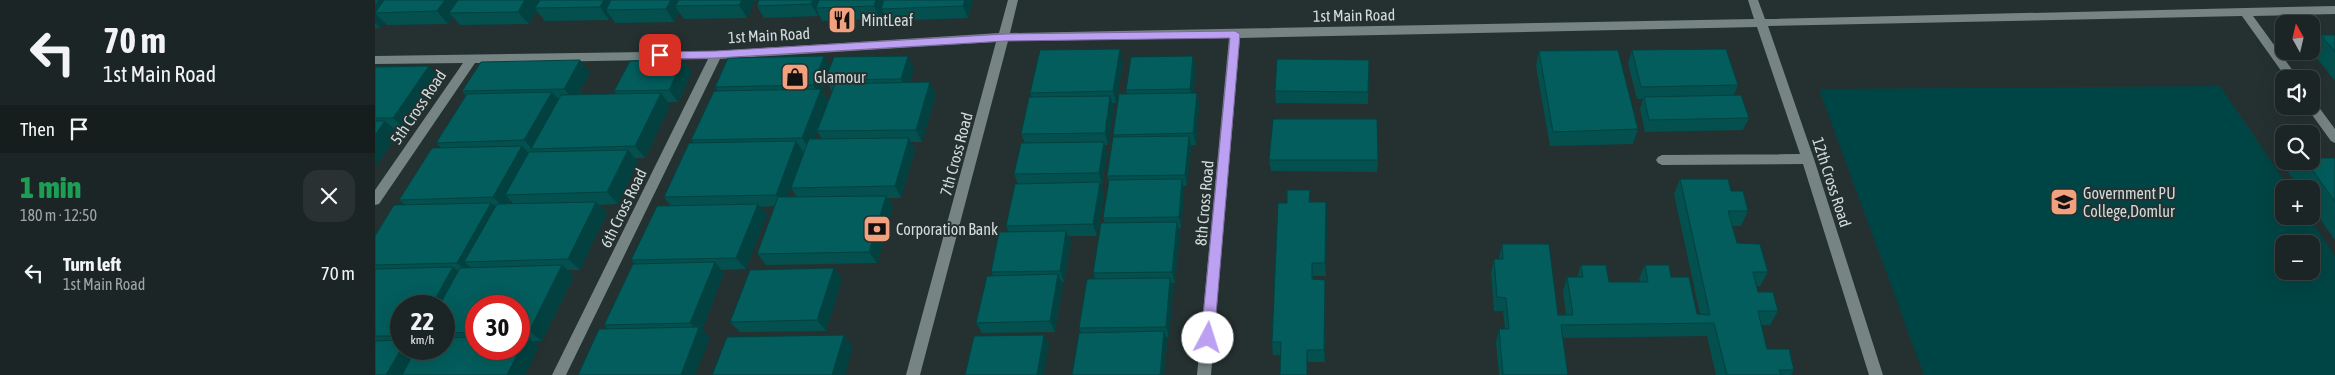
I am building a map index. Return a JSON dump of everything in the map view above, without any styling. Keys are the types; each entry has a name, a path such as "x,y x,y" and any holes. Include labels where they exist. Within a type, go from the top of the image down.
{"street":[{"name":"7th Cross Road","path":"913,375 1005,37 1013,0"},
{"name":"12th Cross Road","path":"1753,0 1808,160 1876,375"},
{"name":"1st Main Road","path":"375,60 716,54 1005,37 1235,34 2335,10"},
{"path":"2244,11 2287,70"},
{"name":"8th Cross Road","path":"1204,375 1235,34"},
{"name":"6th Cross Road","path":"559,375 716,54"},
{"name":"5th Cross Road","path":"375,200 471,58"},
{"path":"2318,115 2335,138"},
{"path":"1662,160 1808,160"}],"shaded area":[{"name":"Government PU College,Domlur","path":"2220,86 2275,167 2275,170 2277,170 2284,180 2275,180 2275,225 2314,225 2335,256 2335,375 1924,375 1819,89"}],"building":[{"path":"384,0 445,0 437,11 375,13"},
{"path":"458,0 525,0 518,12 449,13"},
{"path":"540,0 604,0 600,7 535,8"},
{"path":"611,0 671,0 666,9 606,10"},
{"path":"679,0 742,0 739,5 675,6"},
{"path":"759,0 813,0 811,4 757,6"},
{"path":"819,0 876,0 874,6 816,8"},
{"path":"884,0 965,0 963,6 881,9"},
{"path":"2321,35 2335,35 2335,52"},
{"path":"1120,49 1113,91 1030,93 1040,50"},
{"path":"1726,49 1738,85 1641,87 1632,50"},
{"path":"1618,50 1638,129 1553,132 1539,51"},
{"path":"824,56 813,85 715,87 728,58"},
{"path":"908,56 901,79 825,80 834,57"},
{"path":"1193,56 1190,89 1126,90 1131,57"},
{"path":"1277,59 1369,60 1368,92 1275,91"},
{"path":"580,60 564,89 462,91 481,62"},
{"path":"683,60 669,90 614,91 630,61"},
{"path":"429,66 393,118 375,118 375,67"},
{"path":"930,82 916,130 817,131 835,84"},
{"path":"821,89 802,138 691,140 714,91"},
{"path":"552,92 524,140 436,143 467,94"},
{"path":"661,93 635,146 531,149 561,95"},
{"path":"1197,93 1193,133 1113,135 1119,94"},
{"path":"1741,95 1749,118 1649,120 1644,97"},
{"path":"1110,96 1105,133 1021,134 1029,97"},
{"path":"1273,119 1377,119 1378,160 1269,160"},
{"path":"375,121 385,121 375,135"},
{"path":"1189,136 1185,175 1107,176 1113,137"},
{"path":"909,138 895,186 791,188 809,139"},
{"path":"796,141 776,195 664,197 689,143"},
{"path":"1104,142 1099,173 1014,174 1021,143"},
{"path":"522,146 493,197 399,200 432,148"},
{"path":"628,150 607,192 505,195 529,152"},
{"path":"2320,158 2335,158 2335,202 2320,180 2312,170 2320,170"},
{"path":"1182,179 1179,217 1103,218 1109,180"},
{"path":"1680,179 1728,179 1731,191 1743,191 1748,211 1728,211 1737,243 1760,244 1768,272 1753,272 1758,292 1773,292 1778,311 1758,311 1767,349 1789,349 1794,370 1779,370 1781,375 1727,375 1714,323 1561,325 1568,375 1503,375 1499,329 1509,329 1506,298 1497,297 1494,259 1503,259 1502,244 1549,244 1558,315 1573,315 1567,277 1583,277 1581,265 1606,265 1609,282 1648,282 1645,265 1669,265 1671,277 1689,277 1697,314 1710,315"},
{"path":"1100,182 1093,224 1006,226 1015,184"},
{"path":"1287,190 1310,190 1309,202 1326,202 1325,263 1312,263 1312,279 1325,280 1324,350 1307,350 1307,375 1280,375 1281,342 1272,342 1278,203 1287,203"},
{"path":"886,196 869,252 757,254 778,197"},
{"path":"596,202 568,259 464,262 497,204"},
{"path":"491,203 457,263 375,265 375,236 394,205"},
{"path":"758,204 736,258 631,260 657,206"},
{"path":"1177,222 1172,272 1093,273 1101,223"},
{"path":"1066,231 1060,271 991,272 999,232"},
{"path":"715,262 690,323 604,325 633,264"},
{"path":"562,265 530,329 530,295 465,295 465,332 455,333 455,295 445,295 460,268"},
{"path":"453,267 437,295 390,295 390,336 375,336 375,269"},
{"path":"834,268 817,320 730,322 750,270"},
{"path":"1058,274 1050,321 976,323 987,276"},
{"path":"1170,278 1166,327 1079,328 1087,279"},
{"path":"699,327 681,375 578,375 599,329"},
{"path":"1164,331 1160,375 1072,375 1079,333"},
{"path":"844,335 832,375 712,375 727,337"},
{"path":"1044,335 1037,375 965,375 974,336"},
{"path":"465,337 465,360 514,360 507,375 402,375 410,360 455,360 455,338"},
{"path":"390,340 390,360 395,360 386,375 375,375 375,341"}],"place":[{"name":"MintLeaf","path":"842,20"},
{"name":"Glamour","path":"795,77"},
{"name":"Government PU College,Domlur","path":"2064,202"},
{"name":"Corporation Bank","path":"877,229"}],"route":[{"path":"660,55 716,54 1005,37 1235,34 1208,338"}]}
